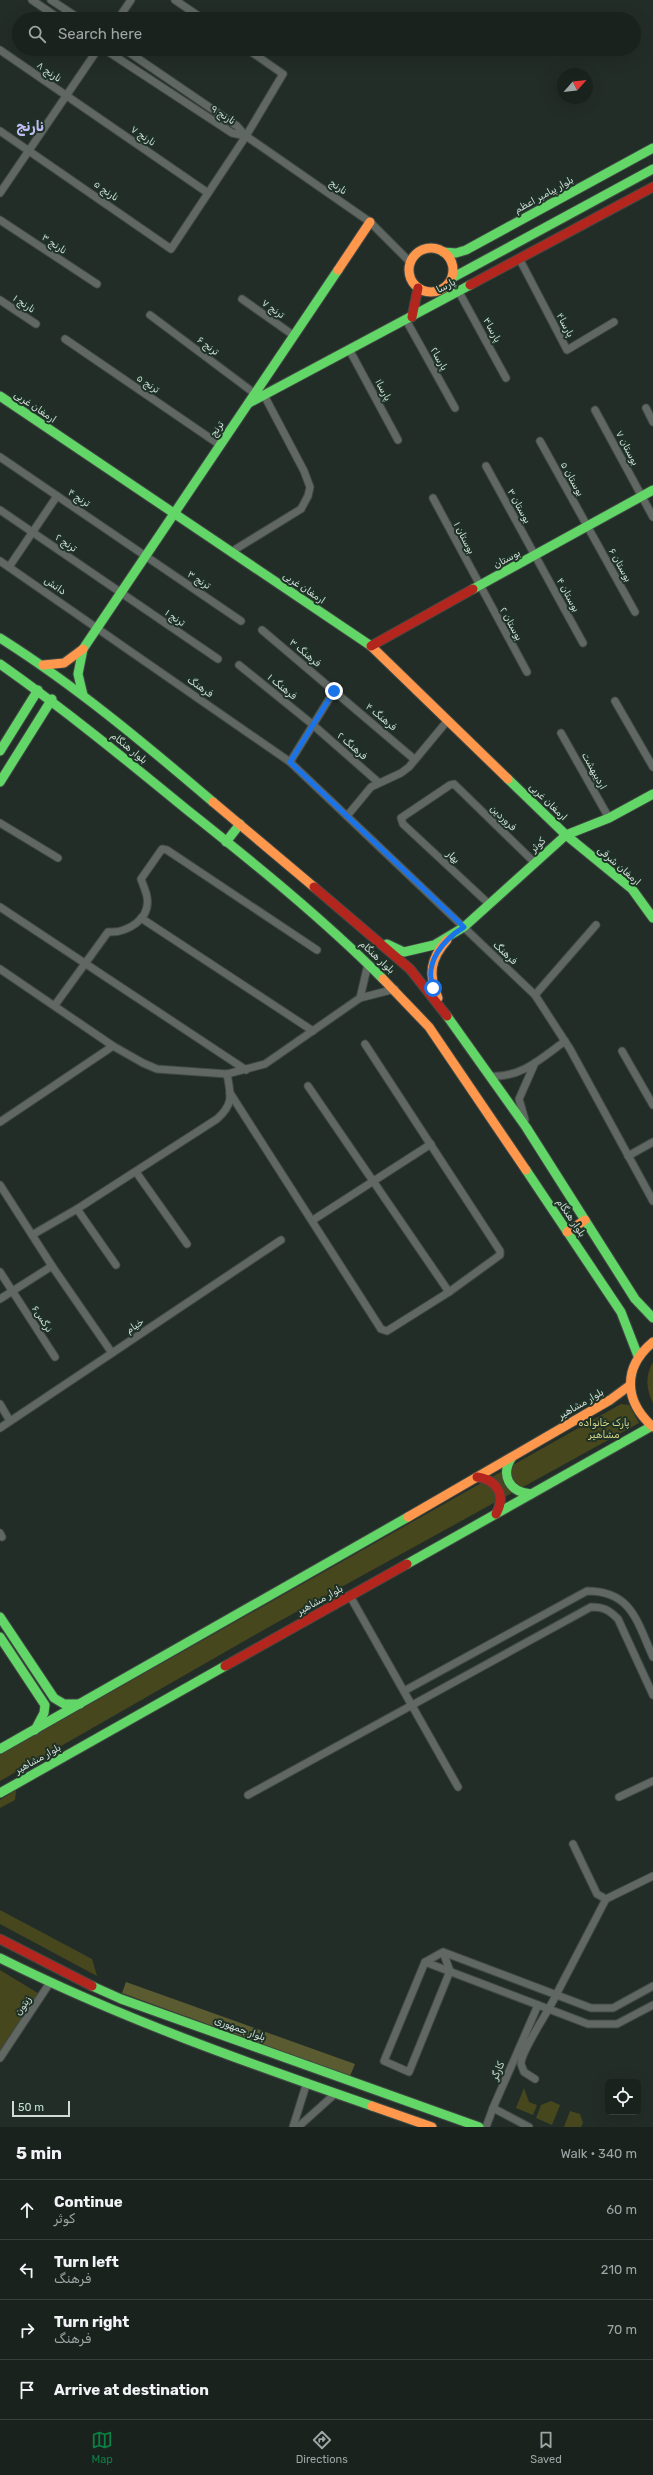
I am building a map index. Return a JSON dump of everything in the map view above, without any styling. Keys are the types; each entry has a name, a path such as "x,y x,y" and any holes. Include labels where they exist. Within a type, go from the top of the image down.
{"main road":[{"name":"بلوار پیامبر اعظم","path":"444,252 456,253 466,250 653,148"},
{"path":"452,278 452,264 444,252 438,249 425,249 414,257 410,263 410,277 418,288 424,292 438,292 444,289 452,278 653,169"},
{"name":"پارسا","path":"249,403 265,397 653,188"},
{"name":"ترنج","path":"83,649 370,222"},
{"path":"409,319 418,288"},
{"name":"ارمغان غربی","path":"0,396 372,646 566,835"},
{"name":"بوستان","path":"372,646 653,490"},
{"name":"بلوار هنگام","path":"0,638 44,665 83,695 240,824 378,940 410,969 445,1013 491,1076 526,1127 634,1299 653,1318"},
{"path":"44,665 64,663 83,649"},
{"path":"83,649 78,674 83,695"},
{"name":"بلوار هنگام","path":"0,664 52,699 306,907 395,989 428,1027 621,1312 638,1356"},
{"path":"0,751 38,690"},
{"path":"0,782 52,699"},
{"path":"23,714 31,712 38,721"},
{"name":"کوثر","path":"378,940 404,952 425,950 464,927 566,835 609,818 653,794"},
{"path":"226,842 240,824"},
{"name":"ارمغان شرقی","path":"566,835 632,889 653,918"},
{"name":"کوثر","path":"445,1013 429,977 437,953 452,934"},
{"path":"567,1232 585,1220"},
{"path":"652,1427 636,1409 629,1386 631,1370 638,1356 653,1342"},
{"name":"بلوار مشاهیر","path":"0,1749 512,1457 610,1400 629,1386"},
{"name":"بلوار مشاهیر","path":"0,1793 652,1427"},
{"path":"512,1457 506,1470 508,1483 518,1492 531,1494"},
{"path":"477,1477 490,1480 499,1489 501,1502 496,1514"},
{"path":"0,1617 54,1698 64,1704 80,1704"},
{"path":"0,1637 45,1705 44,1713 35,1730"},
{"name":"بلوار جمهوری","path":"0,1939 61,1972 121,1999 479,2127"},
{"path":"0,1958 49,1984 115,2014 432,2127"},
{"path":"346,2096 351,2080"}],"street":[{"path":"32,0 50,12"},
{"path":"51,0 69,12"},
{"path":"123,12 131,0"},
{"path":"175,0 193,12"},
{"name":"نارنج ۸","path":"0,50 66,96"},
{"path":"0,193 93,56"},
{"name":"نارنج ۹","path":"115,56 232,133 246,136"},
{"name":"نارنج ۹","path":"134,56 237,126 246,136"},
{"path":"208,193 246,136 283,74 257,56"},
{"name":"نارنج ۷","path":"66,96 208,193"},
{"name":"نارنج ۵","path":"0,131 171,249 208,193"},
{"name":"نارنج","path":"246,136 370,222 410,263"},
{"name":"نارنج ۳","path":"0,220 97,284"},
{"name":"پارسا۴","path":"520,260 567,350 614,322"},
{"name":"پارسا۳","path":"459,292 506,378"},
{"name":"ترنج ۷","path":"242,299 294,335"},
{"name":"نارنج ۱","path":"0,300 36,324"},
{"name":"ترنج ۶","path":"150,315 254,393"},
{"name":"پارسا۲","path":"409,319 455,408"},
{"name":"ترنج ۵","path":"65,339 220,445"},
{"name":"پارسا۱","path":"350,350 398,440"},
{"path":"231,552 301,509 308,496 310,487 304,471 265,397"},
{"path":"646,408 653,422"},
{"name":"بوستان ۷","path":"595,410 653,517"},
{"name":"بوستان ۵","path":"540,441 587,527"},
{"name":"ترنج ۴","path":"0,457 146,556"},
{"name":"بوستان ۳","path":"486,466 534,556"},
{"path":"9,567 57,496"},
{"name":"بوستان ۱","path":"433,498 479,586"},
{"name":"ترنج ۲","path":"0,510 121,593"},
{"name":"بوستان ۶","path":"587,527 635,612"},
{"name":"ترنج ۳","path":"146,556 241,621"},
{"name":"بوستان ۴","path":"534,556 583,643"},
{"name":"دانش","path":"0,561 98,628"},
{"name":"بوستان ۲","path":"479,586 527,672"},
{"name":"ترنج ۱","path":"121,593 218,659"},
{"name":"فرهنگ","path":"98,628 290,762 535,995 565,1041 653,1201"},
{"name":"فرهنگ ۳","path":"262,630 334,691"},
{"name":"فرهنگ ۱","path":"239,665 312,724"},
{"path":"290,762 312,724 334,691"},
{"name":"فرهنگ ۴","path":"334,691 414,759"},
{"path":"615,701 653,767"},
{"path":"347,816 370,787 378,782 401,773 448,720"},
{"name":"فرهنگ ۲","path":"312,724 378,782"},
{"name":"اردیبهشت","path":"561,733 609,818"},
{"name":"بهار","path":"458,788 454,784 450,785 401,818 403,824 489,904"},
{"name":"فروردین","path":"458,788 535,863"},
{"path":"0,823 58,858"},
{"path":"55,1005 108,932 119,933 129,929 141,918 147,907 147,897 140,879 159,851 167,850 317,950"},
{"path":"0,907 246,1070"},
{"path":"141,918 313,1031"},
{"path":"535,995 596,925"},
{"path":"360,998 368,964"},
{"path":"0,969 55,1005 112,1046 157,1069 227,1074 265,1064 360,998 395,989"},
{"path":"491,1076 504,1077 534,1064 565,1041"},
{"path":"230,1093 383,1331 387,1331 449,1292 500,1255 500,1251 365,1044"},
{"path":"0,1122 112,1046"},
{"path":"622,1051 653,1105"},
{"path":"526,1127 519,1099 534,1064"},
{"path":"32,1235 78,1209 217,1119 228,1107 230,1093 227,1074"},
{"path":"308,1086 449,1292"},
{"path":"628,1156 653,1142"},
{"path":"313,1220 431,1144"},
{"path":"136,1172 187,1244"},
{"path":"0,1185 52,1266 112,1353"},
{"path":"78,1209 116,1265"},
{"name":"خیام","path":"0,1428 281,1240"},
{"path":"0,1299 52,1266"},
{"name":"نرگس۶","path":"0,1272 56,1357"},
{"path":"0,1404 10,1421"},
{"path":"404,1691 587,1592 604,1591 620,1598 631,1611 653,1657"},
{"path":"350,1596 458,1787"},
{"path":"248,1795 411,1704 591,1607 601,1607 610,1611 618,1619 653,1694"},
{"path":"619,1797 653,1781"},
{"path":"573,1844 597,1894 606,1899"},
{"path":"535,2079 524,2072 521,2063 606,1899 653,1876"},
{"path":"443,1952 450,1971 409,2072 384,2061 425,1962 443,1952 591,2008 613,2008 653,1986"},
{"path":"425,1962 588,2024 617,2024 653,2005"},
{"name":"زیتون","path":"0,2058 49,1984"},
{"name":"کارگر","path":"486,2127 538,2005"},
{"path":"293,2127 307,2082"},
{"path":"298,2127 336,2093"},
{"path":"493,2108 529,2127"}],"green space":[{"path":"653,1362 653,1403 647,1382 650,1367"},
{"name":"پارک خانواده مشاهیر","path":"621,1404 629,1405 639,1423 267,1628 0,1781 0,1755"},
{"path":"16,1790 15,1800 0,1808 0,1800"},
{"path":"0,1910 92,1959 97,1976 0,1924"},
{"path":"0,1970 41,1995 0,2053"},
{"path":"524,2088 529,2102 537,2105 533,2115 516,2108"},
{"path":"551,2101 560,2105 552,2125 536,2118 541,2105"},
{"path":"570,2111 580,2114 583,2123 581,2127 564,2127"}],"shaded area":[{"path":"126,1982 355,2064 350,2076 122,1993"}],"traffic: fast":[{"path":"443,252 456,253 466,250 653,148"},
{"path":"452,278 653,169"},
{"path":"83,695 78,674 83,649 338,270"},
{"path":"249,403 470,285"},
{"path":"0,396 371,646"},
{"path":"473,589 653,490"},
{"path":"0,638 28,656 110,716 213,802"},
{"path":"0,664 94,735 262,870 336,934 383,979"},
{"path":"0,751 38,690"},
{"path":"0,782 52,699"},
{"path":"508,779 566,835 632,889 653,918"},
{"path":"387,944 404,952 434,945 464,927 566,835 609,818 653,794"},
{"path":"226,842 240,824"},
{"path":"447,1016 526,1127 635,1299 653,1318"},
{"path":"526,1170 621,1312 638,1356"},
{"path":"407,1564 652,1426"},
{"path":"512,1457 508,1464 507,1470 509,1482 517,1490 523,1493 531,1494"},
{"path":"0,1749 408,1517"},
{"path":"0,1617 54,1698 64,1704 80,1704"},
{"path":"0,1637 45,1705 44,1713 35,1730"},
{"path":"0,1793 225,1666"},
{"path":"0,1958 45,1980 137,2020 230,2056 372,2106"},
{"path":"92,1986 121,1999 479,2127"}],"traffic: slow":[{"path":"338,270 370,222"},
{"path":"427,248 435,248 447,254 453,266 453,270 453,274 447,286 435,292 427,292 415,286 409,274 409,266 415,254 427,248"},
{"path":"371,646 508,779"},
{"path":"43,665 64,663 83,649"},
{"path":"213,802 314,887"},
{"path":"438,998 433,982 432,968 437,954 447,940"},
{"path":"383,979 429,1027 526,1170"},
{"path":"567,1232 585,1220"},
{"path":"653,1342 643,1352 636,1363 630,1384 632,1396 636,1406 643,1417 653,1427"},
{"path":"408,1517 610,1400 629,1386"},
{"path":"372,2106 432,2127"}],"traffic: jam":[{"path":"470,285 653,187"},
{"path":"412,317 418,288"},
{"path":"371,646 473,589"},
{"path":"314,887 410,969 447,1016"},
{"path":"477,1477 495,1485 498,1490 500,1501 496,1514"},
{"path":"225,1666 407,1564"},
{"path":"0,1939 92,1986"}],"district":[{"name":"نارنج","path":"30,126"}],"route":[{"path":"334,691 312,724 290,762 307,780 464,927 452,934 437,953 432,964 429,977 433,988"}]}
